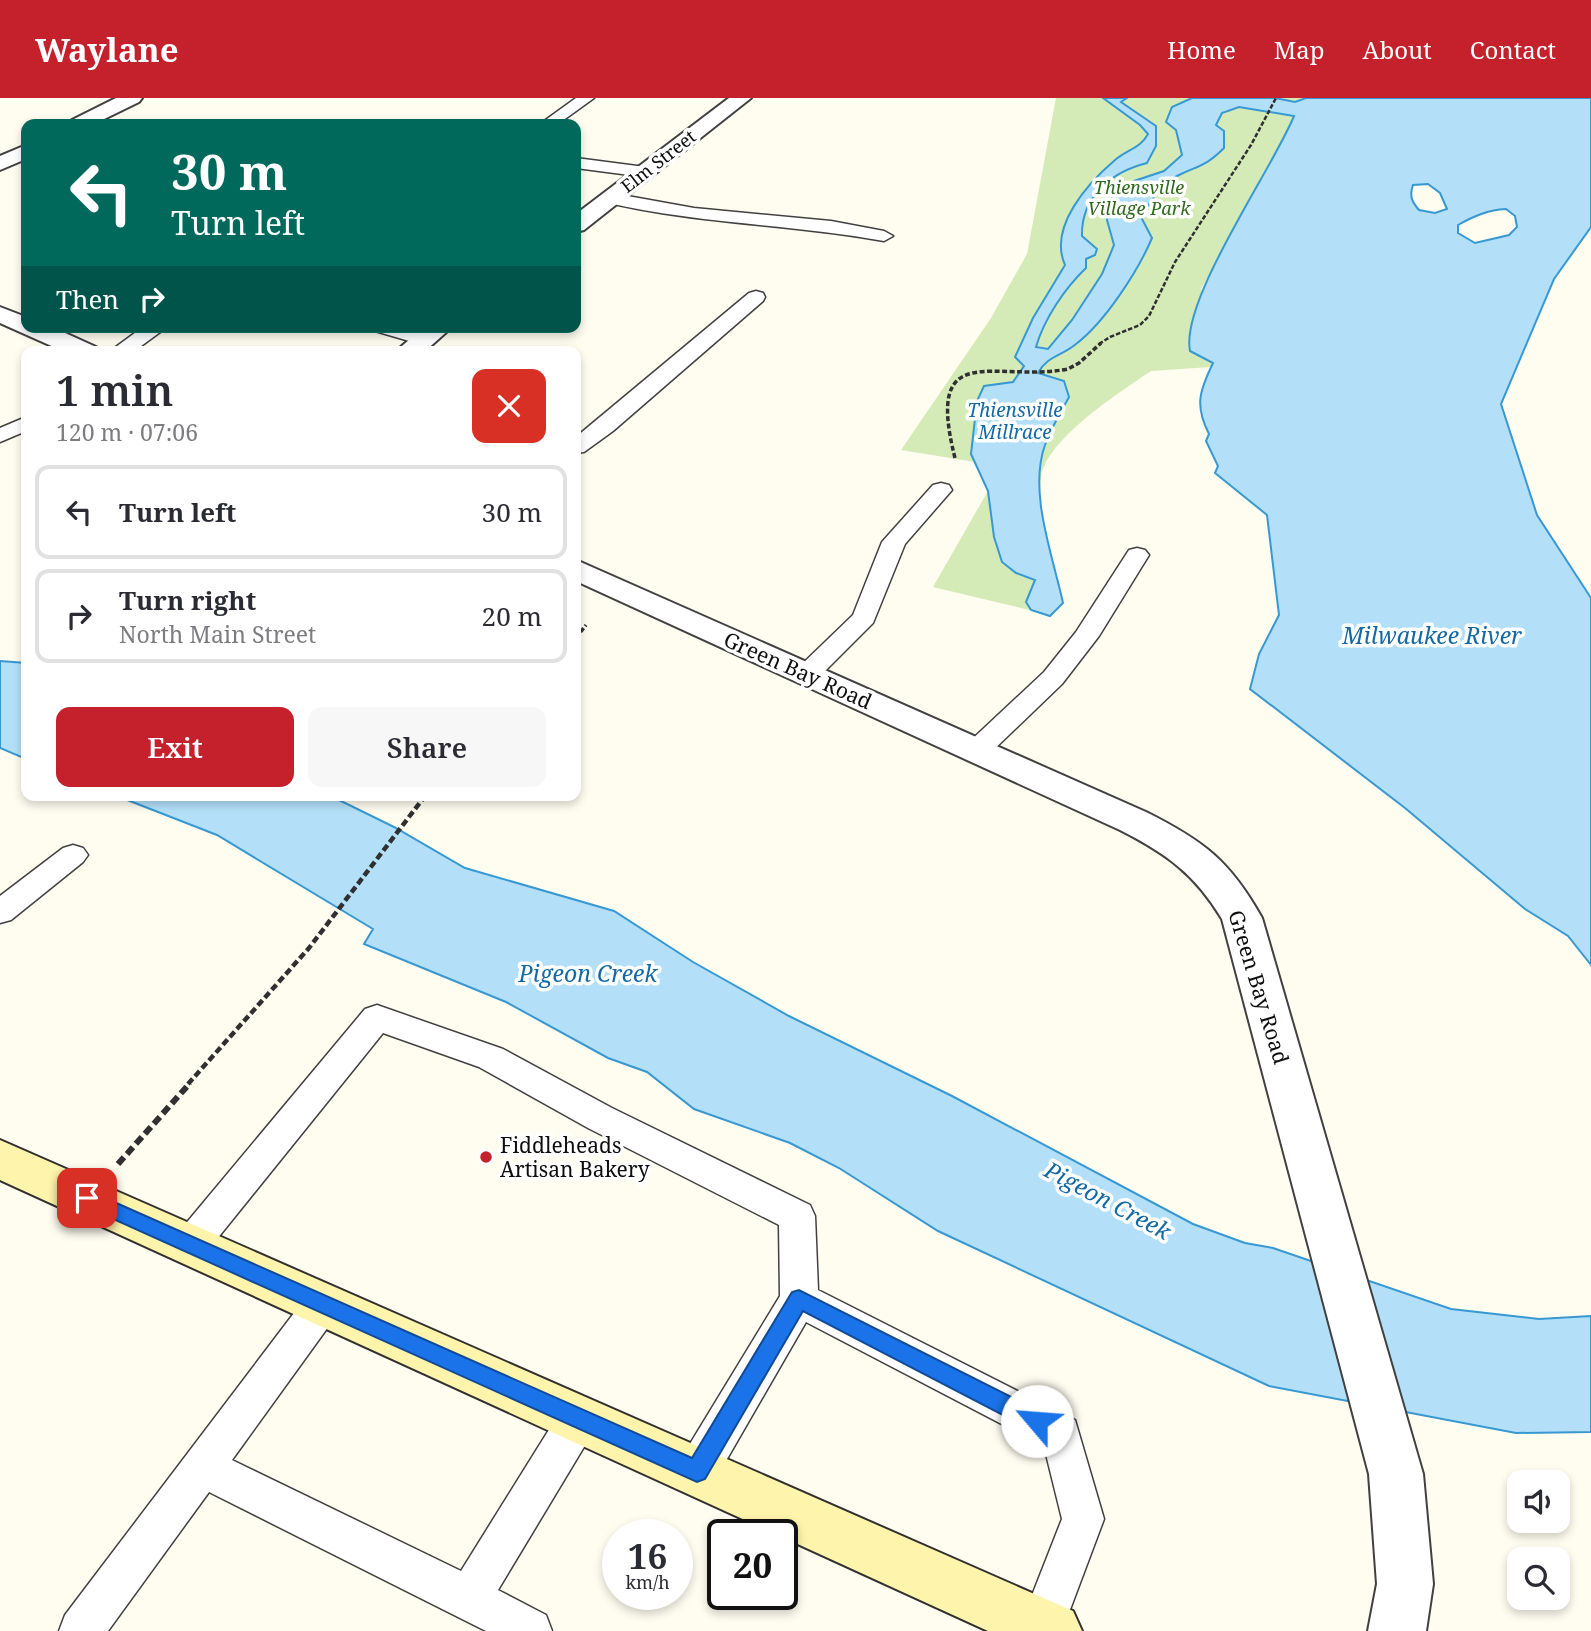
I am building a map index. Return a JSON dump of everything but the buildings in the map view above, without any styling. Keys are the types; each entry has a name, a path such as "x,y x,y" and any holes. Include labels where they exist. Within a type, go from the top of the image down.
{"main road":[{"path":"0,1159 1047,1628"}],"street":[{"path":"89,119 132,98"},
{"name":"Elm Street","path":"581,221 741,98"},
{"path":"0,164 21,154"},
{"path":"0,314 21,323"},
{"path":"44,333 73,346"},
{"name":"Green Bay Road","path":"581,571 1156,833 1193,854 1211,871 1242,918 1396,1474 1405,1584 1397,1631"}],"lane":[{"path":"555,119 586,98"},
{"path":"581,164 638,177"},
{"path":"581,171 638,177"},
{"path":"611,198 694,212 831,226 884,236"},
{"path":"581,443 756,297"},
{"path":"128,346 148,333"},
{"path":"401,333 424,340"},
{"path":"0,436 21,426"},
{"path":"807,674 864,618 894,542 941,490"},
{"path":"977,750 1053,678 1086,636 1136,555"},
{"path":"0,912 73,855"},
{"path":"191,1244 377,1018 491,1058 600,1118 797,1216 799,1299 697,1471"},
{"path":"799,1299 1061,1434 1083,1519 1047,1628"},
{"path":"81,1631 323,1304"},
{"path":"470,1598 579,1418"},
{"path":"202,1467 470,1598 530,1631"}],"path":[{"path":"941,490 958,470 947,431 944,406 946,392 956,381 980,370 1066,369 1082,361 1108,338 1139,326 1150,317 1161,287 1190,231 1253,141 1276,98"},
{"path":"581,632 586,625"},
{"path":"87,1198 309,948 421,801"}],"green space":[{"name":"Thiensville Village Park","path":"1056,98 1331,98 1245,211 1201,289 1213,363 1211,367 1151,371 1068,434 1046,463 1041,477 1040,493 1043,525 1063,603 1050,615 933,587 988,491 975,462 901,450 991,318 1027,254"}],"water":[{"name":"Milwaukee River","path":"1103,98 1127,98 1121,102 1156,126 1156,146 1147,163 1110,180 1093,198 1083,222 1082,236 1097,249 1095,255 1086,259 1086,268 1056,304 1036,347 1048,349 1072,320 1102,274 1114,245 1107,220 1112,197 1131,182 1164,171 1182,155 1176,130 1166,122 1172,107 1192,98 1275,98 1295,102 1306,98 1591,98 1591,227 1554,279 1501,404 1537,515 1591,598 1591,965 1568,936 1525,909 1405,808 1250,689 1259,654 1279,615 1267,515 1215,473 1218,466 1206,441 1209,434 1200,406 1202,390 1213,363 1190,351 1191,328 1199,300 1213,268 1294,116 1239,107 1222,113 1216,125 1224,131 1224,148 1207,162 1171,179 1156,194 1141,217 1152,238 1120,295 1087,334 1071,348 1046,363 1038,373 1064,381 1069,397 1045,445 1040,463 1039,483 1044,524 1063,603 1050,616 1031,610 1026,602 1035,580 1016,573 1002,562 994,537 988,491 971,454 977,401 984,386 1013,382 1024,366 1015,357 1033,318 1065,265 1061,251 1066,221 1093,181 1115,160 1145,139 1148,134","holes":["1428,184 1440,193 1447,209 1435,213 1419,210 1411,196 1413,185","1506,209 1515,216 1517,227 1509,235 1475,243 1458,233 1458,225 1487,212"]},
{"path":"0,661 21,663 21,757 0,748"},
{"name":"Pigeon Creek","path":"130,801 341,801 394,827 465,868 614,911 693,962 789,1016 952,1096 1193,1224 1245,1243 1273,1248 1451,1309 1539,1319 1591,1316 1591,1432 1516,1433 1269,1386 938,1231 839,1168 790,1143 694,1109 647,1072 608,1058 506,1002 364,944 373,929 217,835"}],"place":[{"name":"Fiddleheads Artisan Bakery","path":"486,1157"}],"route":[{"path":"87,1198 697,1471 799,1299 1037,1421"}],"water label":[{"name":"Thiensville Millrace","path":"1015,421"}]}
